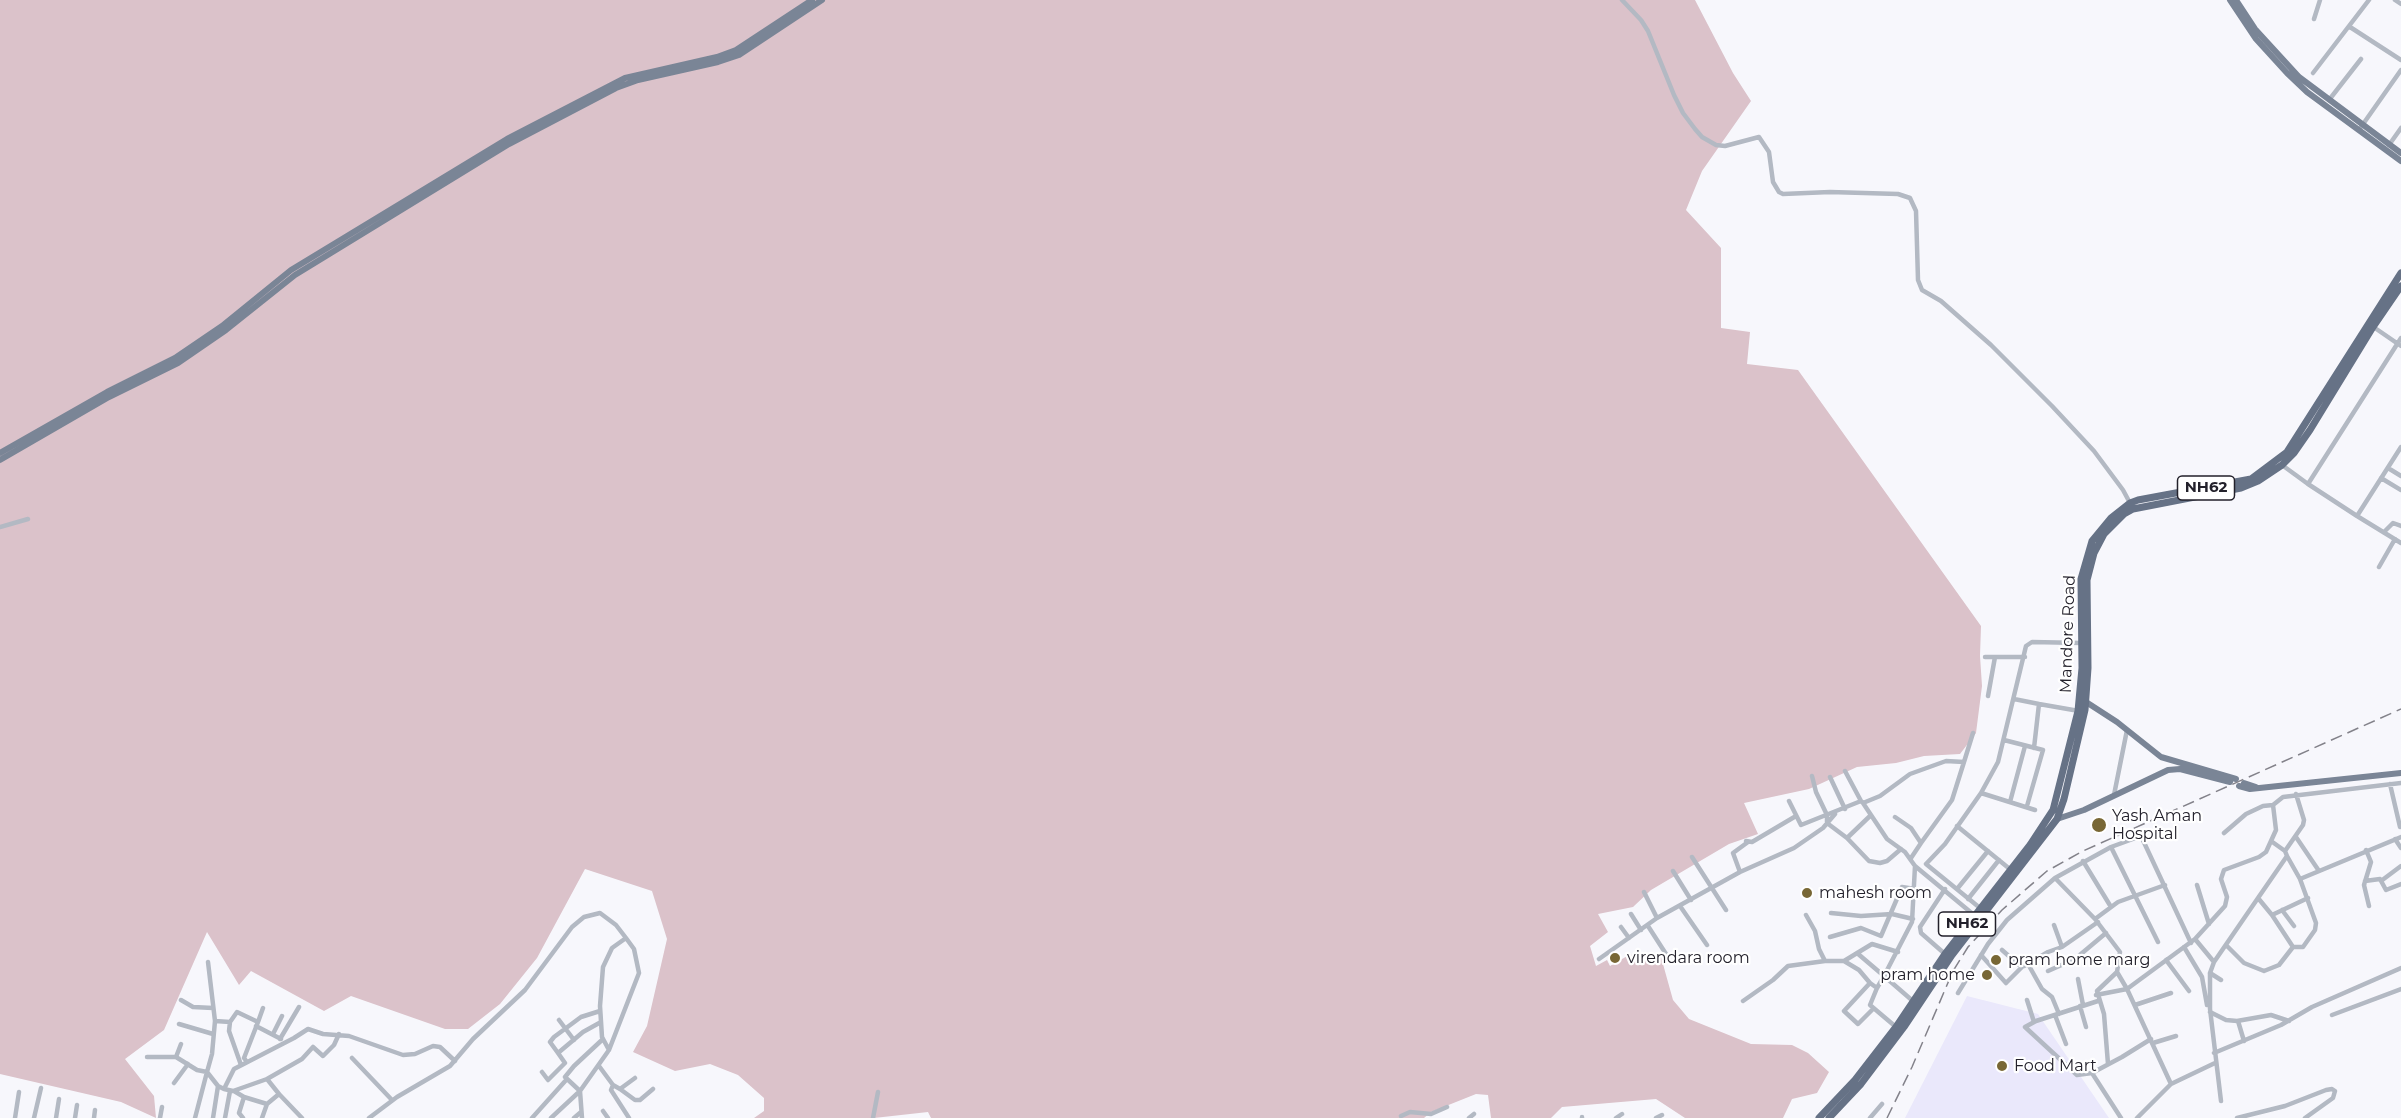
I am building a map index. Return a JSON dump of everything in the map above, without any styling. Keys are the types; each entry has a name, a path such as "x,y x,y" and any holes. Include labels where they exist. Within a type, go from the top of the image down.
{"highway":[{"name":"Mandore Road","path":"1829,1118 1861,1084 1976,922 2057,819 2064,799 2088,668 2087,580 2094,553 2104,534 2124,514 2133,509 2241,488 2258,481 2282,465 2294,453 2310,430 2401,273"},
{"name":"Mandore Road","path":"2083,700 2081,579 2088,551 2099,531 2118,511 2130,503 2236,483 2251,479 2270,466 2287,452 2370,325 2401,286"},
{"name":"Mandore Road","path":"1820,1118 1855,1080 1896,1027 1945,954 2043,828 2052,810 2081,712"}],"main road":[{"path":"0,453 107,392 175,358 222,326 291,270 507,139 625,78 717,57 736,50 812,0"},
{"path":"0,460 109,397 178,363 226,330 295,275 520,139 604,93 627,84 718,63 739,55 822,0"},
{"path":"2230,0 2256,39 2287,73 2360,127 2401,153"},
{"path":"2236,0 2255,29 2299,77 2401,161"},
{"path":"2083,700 2164,759 2237,783"},
{"path":"2057,819 2084,810 2159,772 2175,769 2257,787 2401,773"}],"street":[{"path":"1622,0 1648,31 1674,95 1683,113 1695,129 1702,137 1716,145 1725,146 1759,137 1768,152 1773,182 1779,192 1784,194 1830,192 1888,194 1910,198 1916,211 1918,279 1922,290 1941,301 1990,345 2058,412 2094,451 2123,489 2130,503"},
{"path":"2314,19 2320,0"},
{"path":"2313,73 2369,0"},
{"path":"2395,0 2401,4"},
{"path":"2350,27 2401,60"},
{"path":"2329,100 2361,59"},
{"path":"2360,127 2401,70"},
{"path":"2389,145 2401,128"},
{"path":"2308,484 2400,342 2370,325"},
{"path":"2357,516 2401,447"},
{"path":"2282,465 2401,543"},
{"path":"2388,468 2401,476"},
{"path":"2381,478 2401,490"},
{"path":"0,527 28,519"},
{"path":"2384,532 2393,523 2401,526"},
{"path":"2379,567 2395,539"},
{"path":"1980,908 1926,864 1981,793 1998,762 2029,642 2082,643"},
{"path":"1985,657 2025,657"},
{"path":"1988,696 1995,657"},
{"path":"2014,699 2081,712"},
{"path":"2034,748 2039,704"},
{"path":"2114,795 2127,730"},
{"path":"1911,858 1952,800 1973,733"},
{"path":"2004,740 2043,750 2027,806"},
{"path":"2010,802 2025,746"},
{"path":"1789,801 1801,825 1880,796 1910,774 1946,761 1964,762"},
{"path":"1845,771 1870,816 1883,834 1911,858 1915,866 1974,915"},
{"path":"1812,776 1816,792 1827,815 1827,823"},
{"path":"1830,777 1845,809"},
{"path":"2224,833 2246,814 2263,806 2273,805 2283,797 2401,783"},
{"path":"2390,784 2400,827"},
{"path":"1981,793 2036,810"},
{"path":"2221,1101 2210,1012 2210,973 2214,963 2296,837 2304,820 2296,794"},
{"path":"2096,995 2127,989 2193,941 2209,924 2227,902 2221,879 2224,870 2259,857 2266,852 2276,830 2273,805"},
{"path":"1599,959 1657,918 1740,872 1784,853 1827,823 1835,814"},
{"path":"1740,872 1733,853 1747,841 1752,842 1796,816"},
{"path":"1847,838 1870,816"},
{"path":"1895,817 1911,828 1921,843"},
{"path":"1827,823 1847,838 1869,861 1880,863 1887,861 1901,849"},
{"path":"1957,826 2011,870"},
{"path":"1958,993 1981,955 2007,920 2055,878 2083,861 2142,836 2193,941 2214,963"},
{"path":"2296,837 2319,870"},
{"path":"2300,879 2401,837"},
{"path":"2395,838 2401,848"},
{"path":"2271,841 2286,854 2300,879 2316,927 2310,940 2303,947 2293,947"},
{"path":"2111,848 2158,942"},
{"path":"2367,850 2371,862 2365,881 2370,906"},
{"path":"1957,889 1988,851"},
{"path":"1692,857 1710,889 1726,910"},
{"path":"1968,899 1998,860"},
{"path":"2083,861 2111,907"},
{"path":"1896,1027 1870,1005 1913,919 1915,866"},
{"path":"2381,880 2401,866"},
{"path":"1673,871 1691,900"},
{"path":"2055,878 2096,920 2120,952 2117,972 2135,1005 2171,1084"},
{"path":"2365,881 2378,878 2386,890 2401,884"},
{"path":"1981,955 2006,983 2026,965 2062,947 2111,907 2165,885"},
{"path":"2196,885 2209,924"},
{"path":"1830,937 1861,928 1881,936 1902,887 1915,889"},
{"path":"1945,889 1920,927 1921,933 1945,954"},
{"path":"1644,892 1657,918"},
{"path":"2258,898 2293,947"},
{"path":"2272,915 2308,898"},
{"path":"1680,906 1707,945"},
{"path":"2282,910 2294,926"},
{"path":"369,1118 392,1100 455,1061 473,1039 525,990 572,927 592,913 604,915 616,924 634,949 639,974 609,1050 580,1091 551,1118"},
{"path":"1831,913 1861,916 1892,914 1913,919"},
{"path":"1630,914 1641,930"},
{"path":"1806,915 1815,931 1819,949 1825,961"},
{"path":"2054,925 2062,947"},
{"path":"1648,926 1666,954"},
{"path":"1622,927 1629,938"},
{"path":"1872,933 1872,944"},
{"path":"2048,971 2075,959 2106,933"},
{"path":"609,1050 603,1039 600,1011 603,967 612,948 627,938"},
{"path":"1844,961 1872,944 1898,952"},
{"path":"2226,945 2244,963 2264,972 2279,965 2293,947"},
{"path":"2184,947 2202,977 2208,1011 2226,1020 2271,1016 2289,1020"},
{"path":"2002,950 2026,965 2042,989 2052,997 2066,1044"},
{"path":"1857,953 1914,1002"},
{"path":"2166,960 2189,991"},
{"path":"1743,1001 1773,980 1788,966 1825,961 1844,961 1859,970 1869,983 1877,988"},
{"path":"195,1118 212,1054 215,1022 208,962"},
{"path":"2214,1053 2401,968"},
{"path":"2108,1064 2104,1014 2096,995 2100,986 2117,972"},
{"path":"2210,973 2221,980"},
{"path":"2078,979 2086,1027"},
{"path":"1869,983 1844,1011 1858,1024 1874,1009"},
{"path":"2332,1015 2401,989"},
{"path":"2135,1005 2171,993"},
{"path":"181,1000 194,1007 213,1008"},
{"path":"2027,1000 2034,1022"},
{"path":"2098,1001 2026,1025 2025,1029 2079,1076 2152,1041 2176,1036"},
{"path":"280,1039 299,1007"},
{"path":"247,1062 244,1058 262,1008"},
{"path":"542,1072 548,1080 566,1063 550,1041 581,1017 600,1011"},
{"path":"241,1065 229,1031 230,1022 237,1012 285,1043"},
{"path":"273,1035 282,1016"},
{"path":"559,1020 574,1040"},
{"path":"2238,1020 2244,1041"},
{"path":"215,1022 230,1022"},
{"path":"558,1053 601,1022"},
{"path":"179,1024 213,1034"},
{"path":"213,1118 234,1069 308,1029 323,1034 339,1034 403,1055 440,1047 455,1061"},
{"path":"226,1089 267,1079 302,1059 313,1047 323,1056 334,1045 339,1034"},
{"path":"532,1118 574,1066 603,1039"},
{"path":"176,1058 181,1044"},
{"path":"147,1057 176,1058 197,1070 207,1072 226,1089 267,1104"},
{"path":"352,1058 392,1100"},
{"path":"2137,1118 2171,1084 2215,1063"},
{"path":"174,1083 188,1064"},
{"path":"599,1066 613,1085 635,1100 642,1098 653,1089"},
{"path":"557,1071 580,1091 581,1115 574,1118"},
{"path":"2091,1072 2121,1118"},
{"path":"620,1089 634,1077"},
{"path":"267,1079 302,1118"},
{"path":"613,1085 611,1090 629,1118"},
{"path":"34,1118 41,1088"},
{"path":"225,1118 226,1089"},
{"path":"2237,1118 2285,1106 2326,1090 2335,1091 2333,1098 2305,1118"},
{"path":"15,1118 19,1092"},
{"path":"873,1118 878,1092"},
{"path":"262,1118 267,1104 279,1094"},
{"path":"243,1118 239,1113 244,1097"},
{"path":"56,1118 59,1100"},
{"path":"1870,1118 1882,1104"},
{"path":"75,1118 77,1105"},
{"path":"160,1118 162,1107"},
{"path":"1395,1111 1402,1117 1410,1112 1431,1114 1447,1107"},
{"path":"94,1118 95,1110"},
{"path":"603,1111 608,1118"},
{"path":"377,1113 381,1118"},
{"path":"1469,1118 1474,1113"},
{"path":"1616,1118 1623,1114"},
{"path":"1656,1118 1662,1115"}],"shaded area":[{"path":"0,0 1695,0 1733,73 1751,101 1702,171 1686,210 1721,248 1721,328 1750,332 1747,364 1798,370 1981,626 1982,686 1976,733 1960,754 1924,756 1896,763 1857,767 1809,789 1744,803 1758,834 1729,844 1651,890 1633,907 1598,914 1608,932 1590,946 1596,966 1607,960 1610,966 1629,955 1644,954 1661,957 1673,1000 1689,1019 1751,1044 1792,1045 1808,1053 1829,1072 1817,1093 1792,1099 1783,1118 1685,1118 1656,1099 1562,1107 1551,1118 1491,1118 1488,1095 1476,1094 1431,1112 1424,1118 931,1118 928,1112 874,1118 754,1118 764,1111 764,1098 738,1075 710,1064 675,1071 633,1052 647,1026 667,939 652,891 585,869 537,958 500,1004 468,1029 445,1029 351,996 324,1011 251,971 239,985 207,932 164,1030 125,1059 154,1096 156,1118 121,1102 0,1074"},
{"name":"Food Mart","path":"1967,996 2038,1014 2109,1118 1905,1118"}],"railway":[{"path":"1887,1118 1912,1067 1953,971 1968,947 2002,910 2047,871 2083,851 2401,709"}],"place":[{"name":"Yash Aman Hospital","path":"2099,825"},
{"name":"mahesh room","path":"1807,893"},
{"name":"virendara room","path":"1615,958"},
{"name":"pram home marg","path":"1996,960"},
{"name":"pram home","path":"1987,975"},
{"name":"Food Mart","path":"2002,1066"}]}
